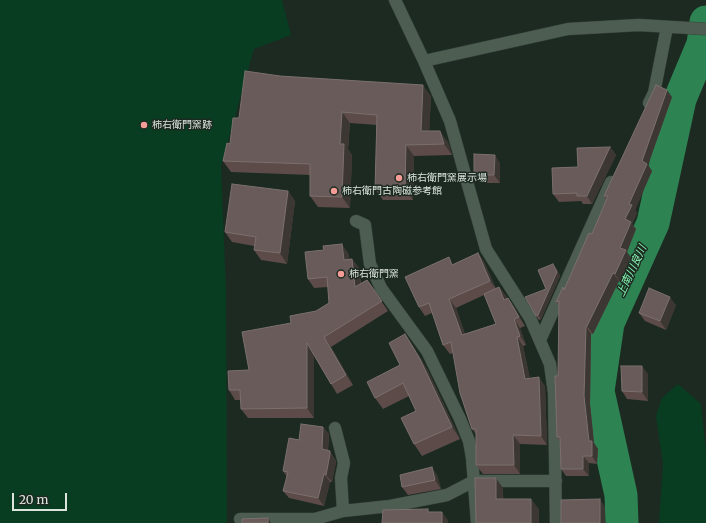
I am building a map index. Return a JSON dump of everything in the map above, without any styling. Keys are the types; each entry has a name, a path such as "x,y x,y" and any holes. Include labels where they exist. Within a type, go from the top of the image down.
{"street":[{"path":"395,0 424,60 450,121 486,249 530,318 550,364 554,393 556,523"},
{"path":"424,60 568,29 639,25 706,29"},
{"path":"645,112 654,93 667,27"},
{"path":"540,340 616,173"},
{"path":"356,221 365,225 370,264 381,288 427,351 460,419 469,442 477,523"},
{"path":"335,428 344,463 341,478 344,511"},
{"path":"240,520 314,519 344,511 390,506 447,495 474,481 556,481"}],"green space":[{"path":"0,0 282,0 291,35 254,49 221,166 226,290 227,523 0,523"},
{"path":"678,384 701,404 706,451 706,523 659,523 663,464 656,416 662,398"}],"building":[{"path":"245,71 280,76 423,85 421,131 440,131 444,144 406,145 405,189 375,189 377,115 342,112 340,144 344,144 342,197 310,196 310,164 223,161 227,143 230,144 233,118 239,118"},
{"path":"656,85 667,90 642,161 647,164 629,204 632,205 625,219 631,222 620,248 626,250 615,274 613,273 586,326 584,396 589,441 592,441 592,456 583,456 583,469 561,469 560,437 557,437 555,376 558,376 559,301 556,302 563,287 564,290 589,233 592,234 608,196 604,196"},
{"path":"610,147 587,196 577,196 577,193 553,194 552,168 578,167 577,148"},
{"path":"474,154 495,155 494,175 474,175"},
{"path":"232,184 288,191 280,253 254,250 256,237 225,232"},
{"path":"342,244 344,260 352,259 355,287 367,280 382,301 324,337 346,375 331,384 307,343 307,408 241,409 240,390 229,390 228,371 249,370 242,332 291,323 290,316 316,311 329,303 327,277 308,279 305,252 324,250 323,246"},
{"path":"478,253 490,281 449,299 462,335 496,324 484,294 499,287 504,300 508,298 519,317 514,319 520,336 517,337 525,379 539,377 541,436 513,435 514,465 476,465 476,429 472,429 460,393 451,342 443,345 429,303 419,307 405,277 449,257 452,265"},
{"path":"553,264 557,272 538,315 536,316 525,297 546,289 538,270"},
{"path":"649,288 670,297 660,321 639,313"},
{"path":"405,334 420,359 452,427 414,444 401,418 416,411 403,383 375,398 367,382 400,365 389,343"},
{"path":"621,366 642,366 642,392 622,391"},
{"path":"301,424 323,427 322,449 330,451 326,475 324,474 318,498 283,491 288,472 283,471 289,438 299,440"},
{"path":"432,467 435,480 402,487 400,475"},
{"path":"475,478 496,478 496,499 531,499 531,523 476,523"},
{"path":"600,499 600,523 561,523 561,500"},
{"path":"428,509 428,512 442,512 442,523 382,523 383,510"},
{"path":"268,518 268,523 242,523 242,519"}],"waterway":[{"name":"上南川良川","path":"622,523 621,495 598,391 608,323 653,223 680,99 703,44 706,22"}],"place":[{"name":"柿右衛門窯跡","path":"144,125"},
{"name":"柿右衛門窯展示場","path":"399,178"},
{"name":"柿右衛門古陶磁参考館","path":"334,191"},
{"name":"柿右衛門窯","path":"341,274"}]}
